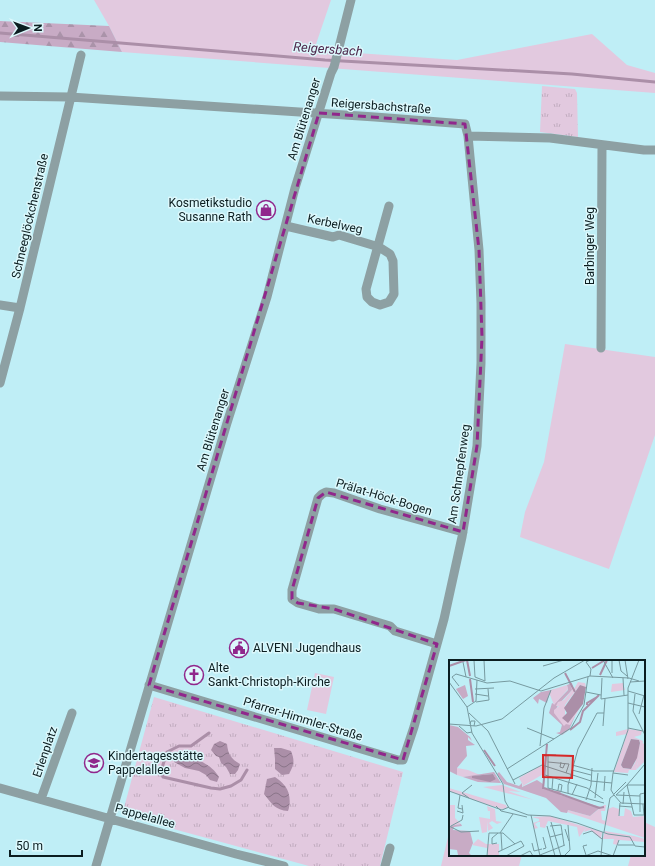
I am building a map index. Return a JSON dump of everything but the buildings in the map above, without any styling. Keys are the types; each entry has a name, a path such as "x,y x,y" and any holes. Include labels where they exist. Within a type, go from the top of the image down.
{"street":[{"name":"Am Blütenanger","path":"96,866 227,423 267,297 295,188 335,62 351,0"},
{"name":"Schneeglöckchenstraße","path":"0,383 20,308 81,55"},
{"name":"Reigersbachstraße","path":"0,96 70,98 319,113 465,124 468,136"},
{"path":"468,136 550,138 644,150 655,150"},
{"name":"Am Schnepfenweg","path":"403,760 414,727 444,619 463,532 477,446 481,363 481,303 479,250 468,136"},
{"name":"Barbinger Weg","path":"601,348 602,145"},
{"name":"Kerbelweg","path":"286,226 333,237 339,235 379,247 390,254 392,261 394,294 389,302 380,305 372,302 367,297 366,289 379,247 390,206"},
{"path":"0,305 20,308"},
{"name":"Prälat-Höck-Bogen","path":"437,644 395,631 390,626 334,609 319,609 298,603 292,599 292,590 318,498 326,492 334,493 371,506 463,532"},
{"name":"Pfarrer-Himmler-Straße","path":"149,685 390,758 403,760"},
{"name":"Erlenplatz","path":"41,799 72,713"},
{"name":"Pappelallee","path":"0,788 284,866"},
{"path":"385,866 390,848"},
{"path":"244,866 247,856"}],"highlighted area":[{"path":"319,113 465,124 479,250 482,337 477,446 463,532 326,492 318,498 292,590 292,599 298,603 334,609 437,644 403,760 149,685"}],"green space":[{"path":"94,0 331,0 314,50 457,60 592,34 627,65 655,73 655,93 122,52"},
{"path":"0,21 109,26 122,52 0,42"},
{"path":"542,86 575,89 577,93 578,137 540,132"},
{"path":"565,344 655,357 655,435 609,569 520,537 525,512 544,462"},
{"path":"315,673 334,677 326,714 307,710"},
{"path":"154,697 403,772 380,866 309,866 122,815"},
{"path":"645,822 655,827 655,866 628,866 631,856 645,856"},
{"path":"449,833 449,856 522,856 519,866 441,866"}],"water":[{"path":"220,741 227,744 230,756 240,764 235,774 230,774 226,767 221,763 219,757 216,756 211,750 214,744"},
{"path":"274,748 281,748 291,751 293,763 289,774 282,775 275,769"},
{"path":"176,755 195,759 206,764 216,772 219,777 217,782 210,780 206,775 199,771 185,768 174,762"},
{"path":"275,777 287,788 290,801 288,811 277,808 264,794 267,779"}],"waterway":[{"name":"Reigersbach","path":"0,33 325,60 572,74 655,82"},
{"path":"209,733 191,746 179,746 167,752 161,771 163,777 220,789 231,786 241,780 247,770"}],"place":[{"name":"Kosmetikstudio Susanne Rath","path":"266,210"},
{"name":"ALVENI Jugendhaus","path":"239,648"},
{"name":"Alte Sankt-Christoph-Kirche","path":"194,675"},
{"name":"Kindertagesstätte Pappelallee","path":"94,763"}]}
